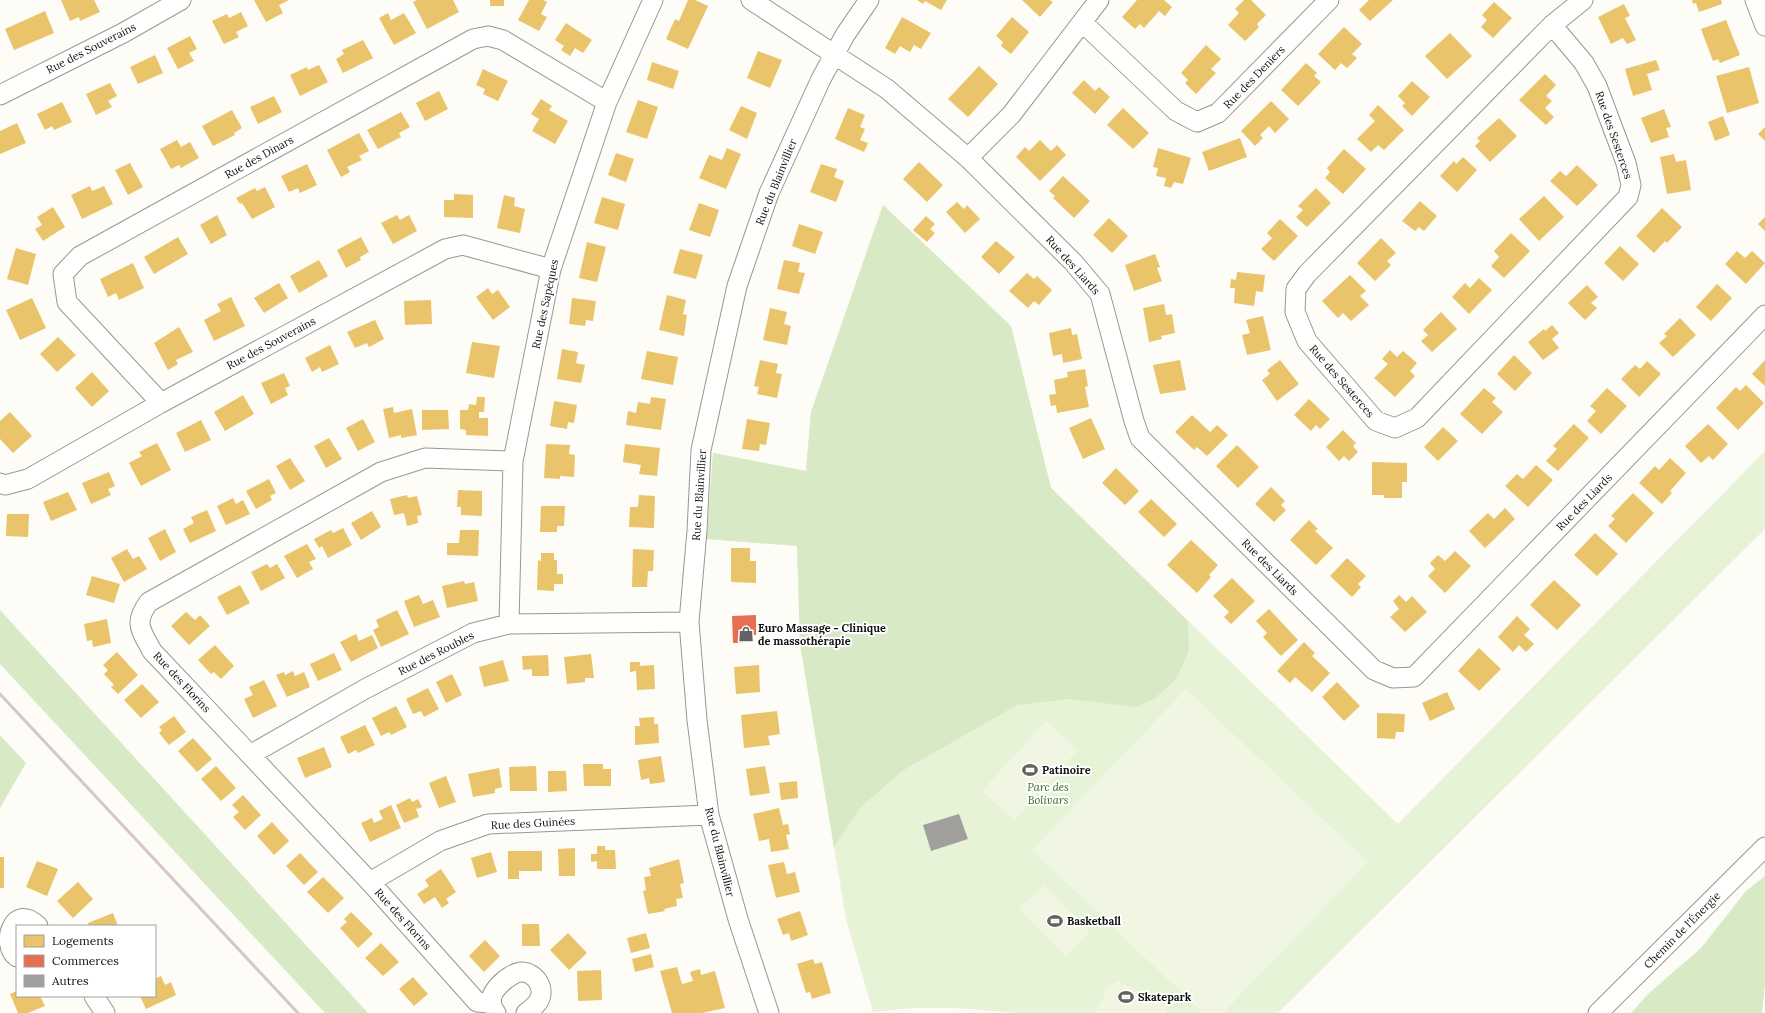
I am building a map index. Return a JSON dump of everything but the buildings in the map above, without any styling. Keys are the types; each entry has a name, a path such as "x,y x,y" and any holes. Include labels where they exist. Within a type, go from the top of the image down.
{"street":[{"name":"Rue des Souverains","path":"0,95 123,33 181,0"},
{"name":"Rue des Sapèques","path":"509,624 513,461 551,269 607,102 653,0"},
{"path":"751,0 834,55"},
{"name":"Rue du Blainvillier","path":"770,1013 738,919 709,815 697,720 689,622 697,531 701,450 737,286 769,193 821,79 845,35 869,0"},
{"path":"968,158 1010,115 1099,0"},
{"name":"Rue des Deniers","path":"1082,22 1176,111 1197,122 1218,113 1329,0"},
{"name":"Rue des Sesterces","path":"1552,25 1584,63 1597,86 1626,163 1631,185 1628,197 1417,418 1395,428 1376,421 1307,341 1295,312 1296,289 1307,274 1552,25 1583,0"},
{"path":"1755,0 1765,26"},
{"name":"Rue des Dinars","path":"161,403 68,302 63,274 80,256 473,39 488,36 502,40 607,102"},
{"name":"Rue des Liards","path":"834,55 887,89 968,158 1073,262 1100,294 1134,421 1140,438 1374,670 1393,678 1414,677 1765,315"},
{"name":"Rue des Souverains","path":"0,483 5,485 28,479 161,403 446,249 463,246 551,269"},
{"name":"Rue des Florins","path":"513,461 425,458 381,472 149,602 140,614 140,629 152,651 370,882 478,1002 493,1008 492,997 498,986 514,974 526,973 537,979 541,990 538,1003 526,1013"},
{"name":"Rue des Roubles","path":"250,755 365,689 473,633 509,624 689,622"},
{"name":"Rue des Guinées","path":"370,882 440,841 488,824 709,815"},
{"name":"Chemin de l'Énergie","path":"1598,1013 1765,847"},
{"path":"16,957 10,954 3,944 3,932 6,927 22,918 34,922 37,925"},
{"path":"95,997 105,1013"}],"green space":[{"name":"Parc des Bolivars","path":"883,205 1011,326 1051,488 1398,824 1765,451 1765,529 1278,1013 1015,1013 958,1008 912,1008 873,1012 846,919 800,644 797,546 707,539 713,453 806,471 811,412"},
{"path":"883,205 1011,326 1051,488 1188,621 1189,651 1176,679 1154,699 1136,707 1069,699 1017,705 902,771 861,807 834,847 800,644 797,546 707,539 713,453 806,471 811,412"},
{"path":"0,610 368,1013 325,1013 0,664"},
{"path":"1186,689 1368,862 1223,1013 1203,1013 1032,850"},
{"name":"Patinoire","path":"1046,721 1078,750 1014,820 982,791"},
{"path":"0,735 26,763 0,808"},
{"path":"1765,876 1765,983 1762,1013 1631,1013 1648,994 1701,948 1746,891"},
{"name":"Basketball","path":"1044,885 1090,932 1066,956 1019,909"},
{"name":"Skatepark","path":"1119,981 1167,1007 1166,1013 1096,1013 1108,986"}],"railway":[{"path":"0,694 298,1013"}],"place":[{"name":"Euro Massage - Clinique de massothérapie","path":"746,634"},
{"name":"Patinoire","path":"1030,770"},
{"name":"Basketball","path":"1055,921"},
{"name":"Skatepark","path":"1126,997"}]}
